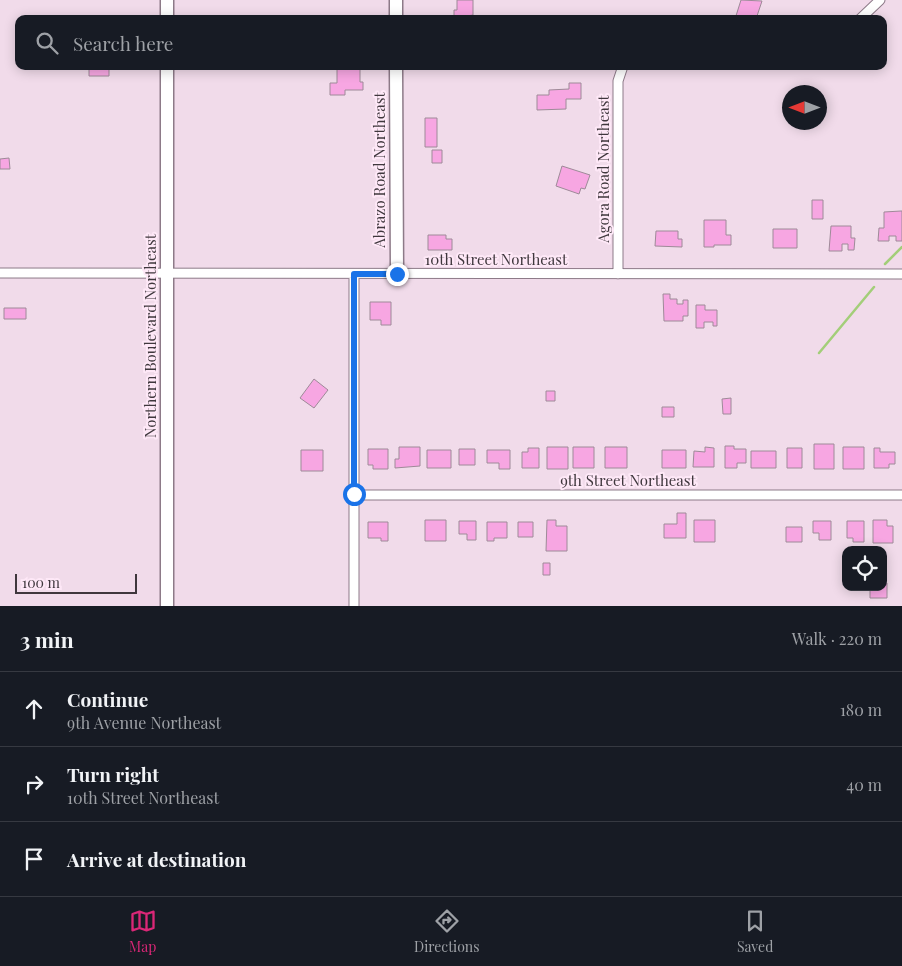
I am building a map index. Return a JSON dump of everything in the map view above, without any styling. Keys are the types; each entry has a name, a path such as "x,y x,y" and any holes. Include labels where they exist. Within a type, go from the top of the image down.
{"main road":[{"path":"167,0 167,15"},
{"path":"396,0 396,15"},
{"name":"Northern Boulevard Northeast","path":"167,70 168,606"},
{"name":"Abrazo Road Northeast","path":"396,70 397,274"}],"street":[{"path":"864,15 880,0"},
{"name":"Agora Road Northeast","path":"618,274 618,81 622,70"},
{"name":"10th Street Northeast","path":"0,273 902,274"},
{"path":"354,274 354,606"},
{"name":"9th Street Northeast","path":"354,494 902,494"}],"building":[{"path":"457,0 473,0 473,15 454,15 454,10 457,10"},
{"path":"741,0 762,1 757,15 736,15"},
{"path":"89,70 109,70 109,76 89,76"},
{"path":"337,70 360,70 360,82 363,82 363,90 345,90 345,95 330,95 330,83 337,83"},
{"path":"569,83 581,83 581,99 566,99 566,109 537,110 537,95 549,95 549,90 569,89"},
{"path":"425,118 437,118 437,147 425,147"},
{"path":"432,150 442,150 442,163 432,163"},
{"path":"9,158 10,169 0,169 0,159"},
{"path":"562,166 590,175 585,189 581,188 579,194 556,186"},
{"path":"812,200 823,200 823,219 812,219"},
{"path":"902,211 902,241 896,241 896,236 889,236 889,241 878,241 879,228 884,228 884,212"},
{"path":"704,220 726,220 726,235 731,235 731,245 704,247"},
{"path":"831,226 851,226 851,238 855,238 854,250 848,250 848,244 842,244 842,251 829,251"},
{"path":"773,229 797,229 797,248 773,248"},
{"path":"656,231 678,231 678,239 682,239 682,247 655,246"},
{"path":"428,235 446,235 446,239 452,239 452,250 428,250"},
{"path":"663,294 670,294 670,299 677,299 677,304 683,304 683,300 688,300 688,316 683,316 683,321 664,321"},
{"path":"370,302 391,302 391,325 381,325 381,320 370,320"},
{"path":"696,305 705,305 705,310 717,310 717,326 713,326 713,322 704,322 704,328 696,328"},
{"path":"4,308 26,308 26,319 4,319"},
{"path":"314,379 328,390 314,408 300,398"},
{"path":"546,391 555,391 555,401 546,401"},
{"path":"731,398 731,414 723,414 722,399"},
{"path":"662,407 674,407 674,417 662,417"},
{"path":"814,444 834,444 834,469 814,469"},
{"path":"725,446 734,446 734,449 746,449 746,463 737,463 737,468 725,468"},
{"path":"399,447 420,447 420,466 395,468 395,459 399,459"},
{"path":"547,447 568,447 568,469 547,469"},
{"path":"573,447 594,447 594,468 573,468"},
{"path":"605,447 627,447 627,468 605,468"},
{"path":"705,447 714,448 714,467 693,467 694,451 705,452"},
{"path":"843,447 864,447 864,469 843,469"},
{"path":"528,448 539,448 539,468 522,468 522,452 528,452"},
{"path":"787,448 802,448 802,468 787,468"},
{"path":"874,448 880,448 880,452 895,452 895,464 889,464 889,468 874,468"},
{"path":"368,449 388,449 388,469 373,469 373,465 368,465"},
{"path":"459,449 475,449 475,465 459,465"},
{"path":"301,450 323,450 323,471 301,471"},
{"path":"427,450 451,450 451,468 427,468"},
{"path":"487,450 510,450 510,469 499,469 499,463 487,463"},
{"path":"662,450 686,450 686,468 662,468"},
{"path":"751,451 776,451 776,468 751,468"},
{"path":"677,513 686,513 686,538 664,538 664,524 677,524"},
{"path":"425,520 446,520 446,541 425,541"},
{"path":"547,520 556,520 556,526 567,526 567,551 546,551"},
{"path":"694,520 715,520 715,542 694,542"},
{"path":"873,520 887,520 887,526 893,526 893,543 873,543"},
{"path":"459,521 476,521 476,540 467,540 467,534 459,534"},
{"path":"813,521 831,521 831,540 819,540 819,533 813,533"},
{"path":"847,521 864,521 864,542 853,542 853,538 847,538"},
{"path":"368,522 388,522 388,541 381,541 381,538 368,538"},
{"path":"487,522 507,522 507,538 494,538 494,541 487,541"},
{"path":"518,522 533,522 533,537 518,537"},
{"path":"786,527 802,527 802,542 786,542"},
{"path":"543,563 550,563 550,575 543,575"},
{"path":"870,591 887,591 887,598 870,598"}],"waterway":[{"path":"885,264 902,247"},
{"path":"819,353 874,287"}],"route":[{"path":"354,494 354,274 397,274"}]}
